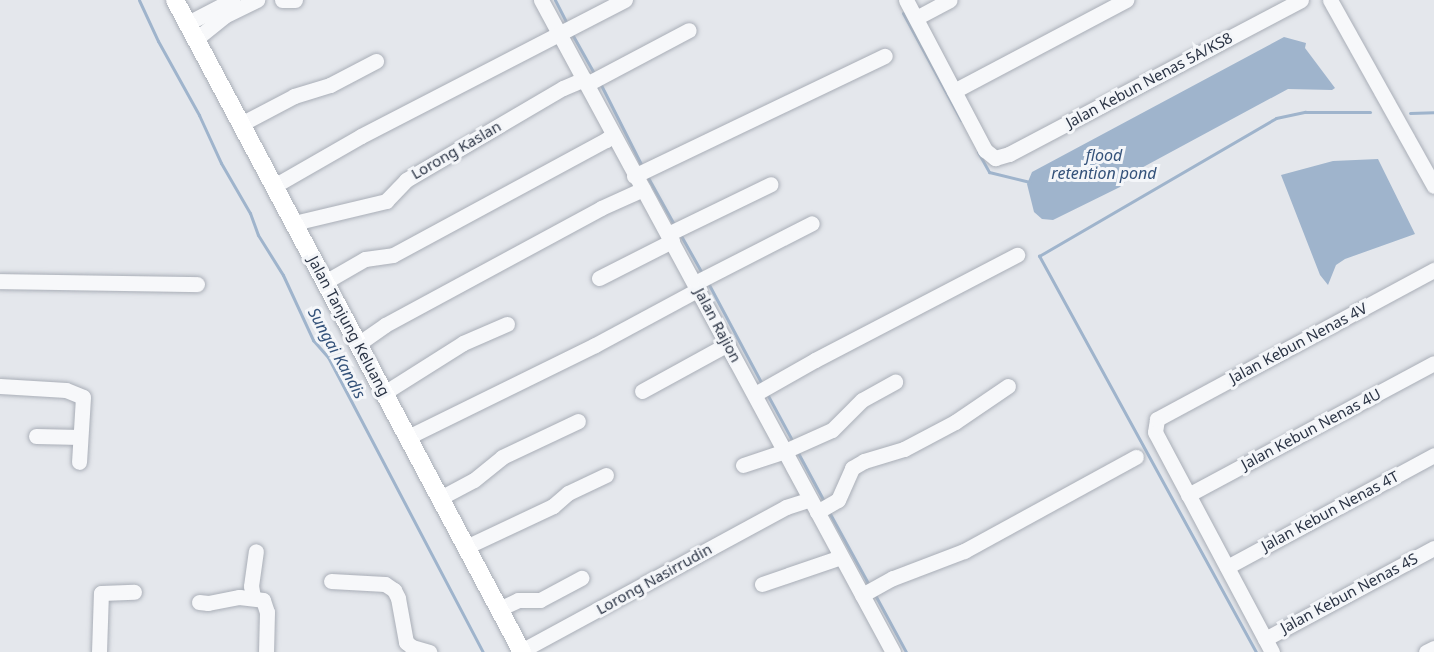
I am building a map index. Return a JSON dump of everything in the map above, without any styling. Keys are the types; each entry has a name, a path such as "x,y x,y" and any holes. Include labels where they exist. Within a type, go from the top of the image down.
{"main road":[{"name":"Jalan Tanjung Keluang","path":"175,0 195,25 241,124 282,182 331,279 358,344 408,437 446,495 466,547 522,651"}],"street":[{"path":"195,25 232,0"},
{"path":"195,25 224,16 257,0"},
{"path":"282,0 295,0"},
{"name":"Jalan Rajion","path":"542,0 559,33 589,80 605,140 641,172 643,189 670,237 701,282 722,348 761,390 792,448 811,506 841,556 869,591 893,652"},
{"path":"282,182 361,136 625,0"},
{"path":"906,0 954,91 1126,0"},
{"path":"916,18 950,0"},
{"name":"Jalan Kebun Nenas 5A/KS8","path":"954,91 985,150 995,158 1009,154 1301,0"},
{"path":"1330,0 1434,186"},
{"name":"Lorong Kaslan","path":"302,222 386,201 406,180 563,88 589,80 689,30"},
{"path":"641,172 885,56"},
{"path":"241,124 294,96 330,85 376,61"},
{"path":"331,279 365,259 393,255 605,140"},
{"path":"599,278 670,237 771,184"},
{"path":"358,344 385,325 601,208 643,189"},
{"path":"408,437 584,350 701,282 813,223"},
{"path":"761,390 1017,255"},
{"name":"Jalan Kebun Nenas 4V","path":"1188,495 1155,432 1157,419 1434,270"},
{"path":"0,281 197,284"},
{"path":"384,393 463,343 507,324"},
{"path":"642,391 722,348"},
{"name":"Jalan Kebun Nenas 4U","path":"1188,495 1434,363"},
{"path":"743,465 792,448 831,430 862,400 895,382"},
{"path":"0,386 66,390 84,398 79,462"},
{"path":"811,506 843,494 852,468 864,461 904,449 945,427 1008,386"},
{"path":"446,495 474,480 502,457 578,420"},
{"path":"36,436 80,437"},
{"name":"Jalan Kebun Nenas 4T","path":"1227,567 1434,455"},
{"path":"869,591 964,551 1136,457"},
{"path":"466,547 553,506 568,493 606,475"},
{"path":"1188,495 1269,645"},
{"name":"Lorong Nasirrudin","path":"522,651 811,506"},
{"name":"Jalan Kebun Nenas 4S","path":"1269,645 1434,548"},
{"path":"253,597 251,586 256,551"},
{"path":"762,584 841,556"},
{"path":"499,609 518,600 540,600 581,578"},
{"path":"331,581 385,584 394,590 398,598 406,642 412,647 429,652"},
{"path":"99,652 101,592 134,592"},
{"path":"198,602 208,603 239,597 263,600 267,612 266,652"},
{"path":"1426,652 1434,648"}],"water":[{"name":"flood retention pond","path":"1284,37 1306,43 1305,48 1335,88 1332,90 1288,89 1134,172 1120,187 1053,220 1042,219 1034,212 1027,184 1032,172"},
{"path":"1378,159 1415,234 1345,259 1336,265 1328,285 1320,275 1281,175 1333,161"}],"waterway":[{"name":"Sungai Kandis","path":"139,0 158,41 199,115 221,163 250,213 258,235 283,275 313,340 328,357 483,652"},
{"path":"555,0 568,25"},
{"path":"903,13 961,120"},
{"path":"572,34 595,75"},
{"path":"600,83 642,166"},
{"path":"1256,652 1039,256 1276,118 1305,112 1370,112"},
{"path":"1410,113 1434,112"},
{"path":"978,152 989,172 1030,182"},
{"path":"646,174 675,226"},
{"path":"680,234 702,273"},
{"path":"707,281 762,384"},
{"path":"766,392 793,442"},
{"path":"797,451 825,503"},
{"path":"829,512 869,585"},
{"path":"874,593 906,652"}]}
